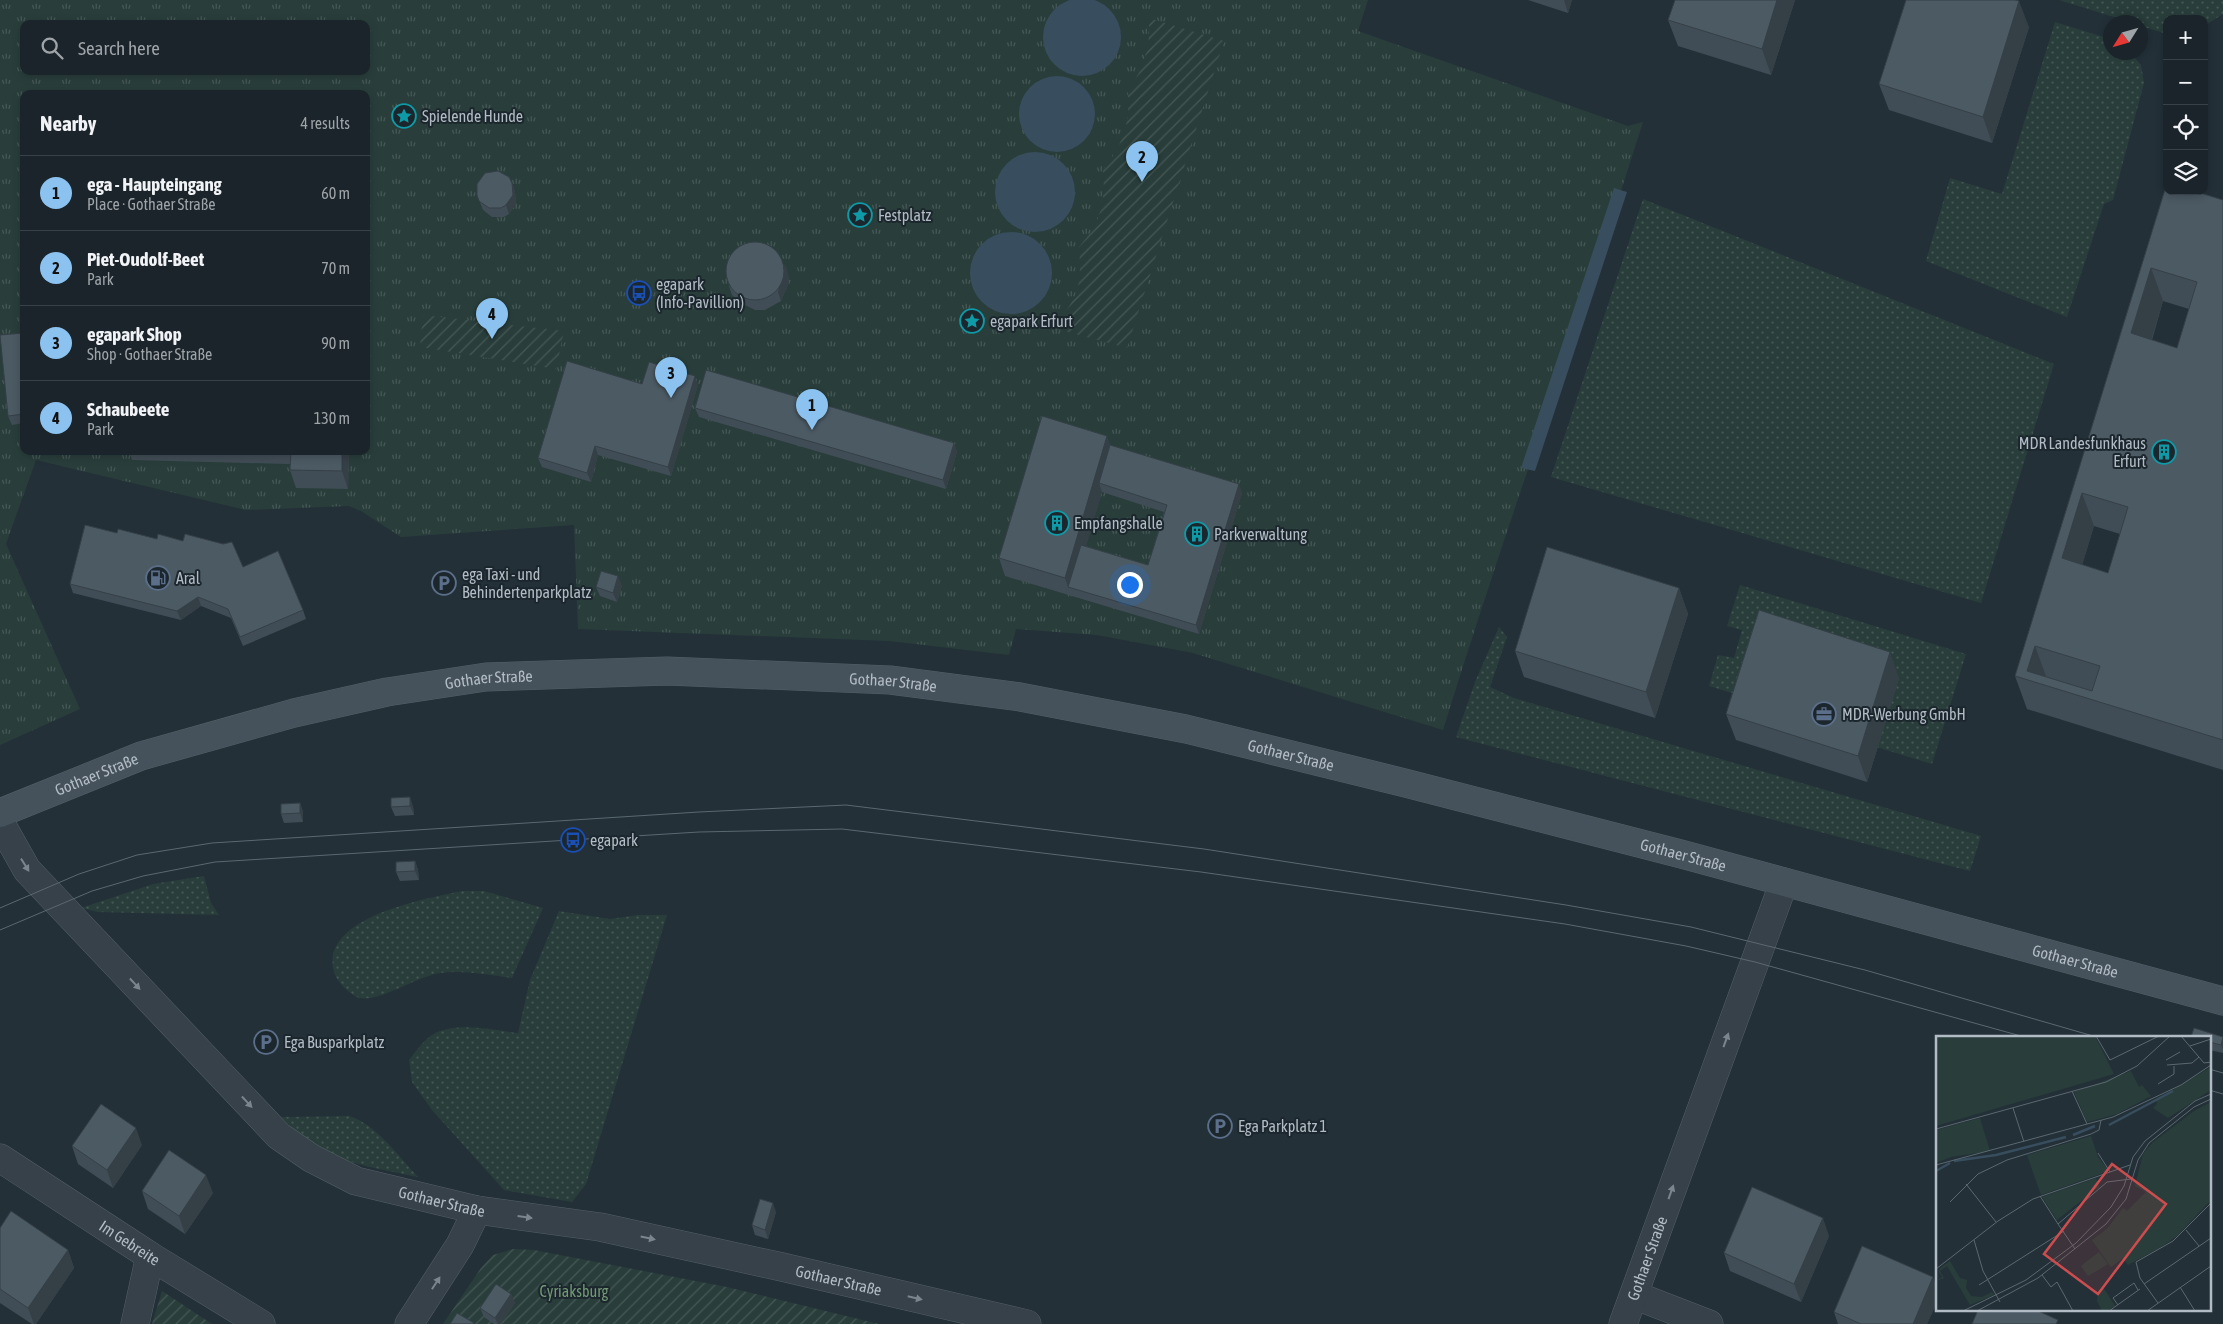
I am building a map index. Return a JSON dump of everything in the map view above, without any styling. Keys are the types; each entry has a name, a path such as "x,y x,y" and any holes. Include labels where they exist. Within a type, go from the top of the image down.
{"main road":[{"name":"Gothaer Straße","path":"0,812 141,756 328,704 387,692 486,677 667,671 890,680 1011,696 1186,729 1415,785 1784,882 2223,1001"}],"street":[{"name":"Gothaer Straße","path":"0,822 27,870 279,1136 311,1158 356,1181 477,1210 600,1227 782,1266 1027,1324"},
{"name":"Gothaer Straße","path":"1623,1324 1784,882"},
{"name":"Im Gebreite","path":"0,1158 150,1256 261,1324"},
{"path":"409,1324 460,1245 477,1210"},
{"path":"135,1324 150,1256"},
{"path":"1634,1295 1709,1324"}],"green space":[{"name":"egapark Erfurt","path":"0,0 1368,0 1358,31 1628,126 1643,122 1443,730 1193,653 1097,635 1016,629 1009,655 890,641 578,629 574,525 401,537 361,511 349,506 246,510 36,460 6,544 80,709 0,745"},
{"path":"2059,0 2223,0 2223,14 2208,23 2208,15 2163,15 2163,33 2148,28 2148,15 2107,15"},
{"path":"1149,18 1224,41 1127,348 1053,328 1077,290 1080,272 1079,247 1092,229 1100,212 1104,192 1103,170 1116,151 1124,133 1128,113 1128,90 1139,73 1146,56 1149,38"},
{"path":"2055,22 2103,37 2103,60 2137,60 2141,65 2144,83 2113,200 2104,204 2067,317 1926,261 1950,178 2002,194"},
{"path":"1643,199 2054,364 1981,603 1551,477"},
{"path":"423,315 564,331 556,369 420,347"},
{"path":"1740,585 1966,654 1932,764 1729,702 1732,693 1709,686 1718,655 1734,658 1742,630 1727,626"},
{"path":"1499,627 1507,637 1490,687 1514,698 1981,836 1970,871 1456,737 1475,682"},
{"path":"204,876 211,903 219,915 98,912 81,908 153,884"},
{"path":"462,891 484,891 543,908 512,978 467,972 440,973 388,993 369,998 360,998 344,988 335,976 334,953 342,937 358,924 378,914 401,906"},
{"path":"559,911 610,919 638,915 667,915 586,1184 572,1202 504,1190 432,1110 412,1082 409,1060 427,1039 440,1031 469,1027 518,1033 530,980"},
{"path":"349,1116 359,1120 378,1134 418,1177 373,1168 330,1154 316,1147 280,1117"},
{"name":"Cyriaksburg","path":"513,1249 534,1250 727,1287 879,1324 443,1324 481,1268 493,1255"},
{"path":"162,1291 212,1324 152,1324"}],"water":[{"path":"1072,-1 1092,-1 1104,4 1115,15 1121,29 1121,45 1115,59 1104,70 1090,76 1074,76 1060,70 1049,59 1043,45 1043,29 1049,15 1060,4"},
{"path":"1057,76 1072,79 1084,87 1092,99 1095,114 1092,129 1084,141 1072,149 1057,152 1042,149 1030,141 1022,129 1019,114 1022,99 1030,87 1042,79"},
{"path":"1035,152 1050,155 1063,164 1072,177 1075,192 1072,207 1063,220 1050,229 1035,232 1020,229 1007,220 998,207 995,192 998,177 1007,164 1020,155"},
{"path":"1614,188 1627,192 1535,471 1521,468"},
{"path":"1011,232 1027,235 1040,244 1049,257 1052,273 1049,289 1040,302 1027,311 1011,314 995,311 982,302 973,289 970,273 973,257 982,244 995,235"}],"building":[{"path":"1675,0 1777,0 1762,49 1668,20"},
{"path":"1906,0 2019,1 1983,117 1879,84"},
{"path":"498,171 509,177 512,183 513,195 506,205 501,208 489,208 479,201 477,184 485,173"},
{"name":"MDR Landesfunkhaus Erfurt","path":"2163,195 2207,195 2223,200 2223,740 2015,676","holes":["2151,268 2197,282 2177,348 2131,333","2082,493 2128,507 2108,573 2062,558","2035,646 2100,666 2092,691 2027,671"]},
{"path":"749,242 761,242 776,250 784,265 784,277 776,292 761,300 749,300 734,292 726,277 726,265 734,250"},
{"path":"20,333 20,414 8,416 0,335"},
{"path":"567,361 642,384 649,362 695,376 668,467 595,446 587,473 538,458"},
{"path":"706,370 954,443 943,480 695,408"},
{"name":"Empfangshalle","path":"1042,416 1107,436 1065,578 999,558"},
{"name":"Parkverwaltung","path":"1110,445 1239,484 1196,625 1068,587 1081,545 1148,565 1167,505 1099,483"},
{"path":"291,455 342,455 342,471 290,470"},
{"path":"85,525 117,533 118,529 157,539 158,534 183,541 185,534 223,544 232,542 243,567 278,551 303,610 240,637 228,609 198,597 177,611 70,584"},
{"path":"1547,547 1679,588 1646,692 1515,651"},
{"path":"601,571 618,576 613,593 596,587"},
{"path":"1759,610 1890,652 1858,756 1726,714"},
{"path":"410,797 410,806 391,807 391,798"},
{"path":"300,803 300,813 281,814 281,804"},
{"path":"415,861 415,871 396,872 396,862"},
{"path":"2194,1028 2223,1037 2221,1045 2210,1042 2210,1036 2191,1036"},
{"path":"101,1104 136,1128 107,1170 72,1146"},
{"path":"169,1150 206,1175 179,1216 142,1191"},
{"path":"1752,1187 1823,1218 1794,1284 1724,1253"},
{"path":"760,1199 773,1203 765,1230 752,1225"},
{"path":"11,1211 68,1250 28,1308 0,1289 0,1228"},
{"path":"1862,1246 1933,1277 1913,1324 1861,1324 1834,1312"},
{"path":"496,1284 511,1294 495,1318 480,1308"},
{"path":"1977,1312 2040,1312 2058,1320 2056,1324 1972,1324"},
{"path":"457,1313 474,1323 450,1324"}],"tram line":[{"path":"0,908 79,874 137,855 212,843 699,812 846,805 1204,849 1566,905 1691,927 1865,970 2093,1036"},
{"path":"0,930 92,891 143,876 215,862 699,832 842,829 1201,872 1565,924 1686,946 1755,962 2021,1036"},
{"path":"2210,1069 2223,1073"},
{"path":"2210,1090 2223,1094"}],"place":[{"name":"Spielende Hunde","path":"404,116"},
{"name":"Piet-Oudolf-Beet","path":"1142,182"},
{"name":"Festplatz","path":"860,215"},
{"name":"egapark (Info-Pavillion)","path":"639,293"},
{"name":"egapark Erfurt","path":"972,321"},
{"name":"Schaubeete","path":"492,339"},
{"name":"egapark Shop","path":"671,398"},
{"name":"ega - Haupteingang","path":"812,430"},
{"name":"MDR Landesfunkhaus Erfurt","path":"2164,452"},
{"name":"Empfangshalle","path":"1057,523"},
{"name":"Parkverwaltung","path":"1197,534"},
{"name":"Aral","path":"158,578"},
{"name":"ega Taxi - und Behindertenparkplatz","path":"444,583"},
{"name":"MDR-Werbung GmbH","path":"1824,714"},
{"name":"egapark","path":"573,840"},
{"name":"Ega Busparkplatz","path":"266,1042"},
{"name":"Ega Parkplatz 1","path":"1220,1126"}]}
